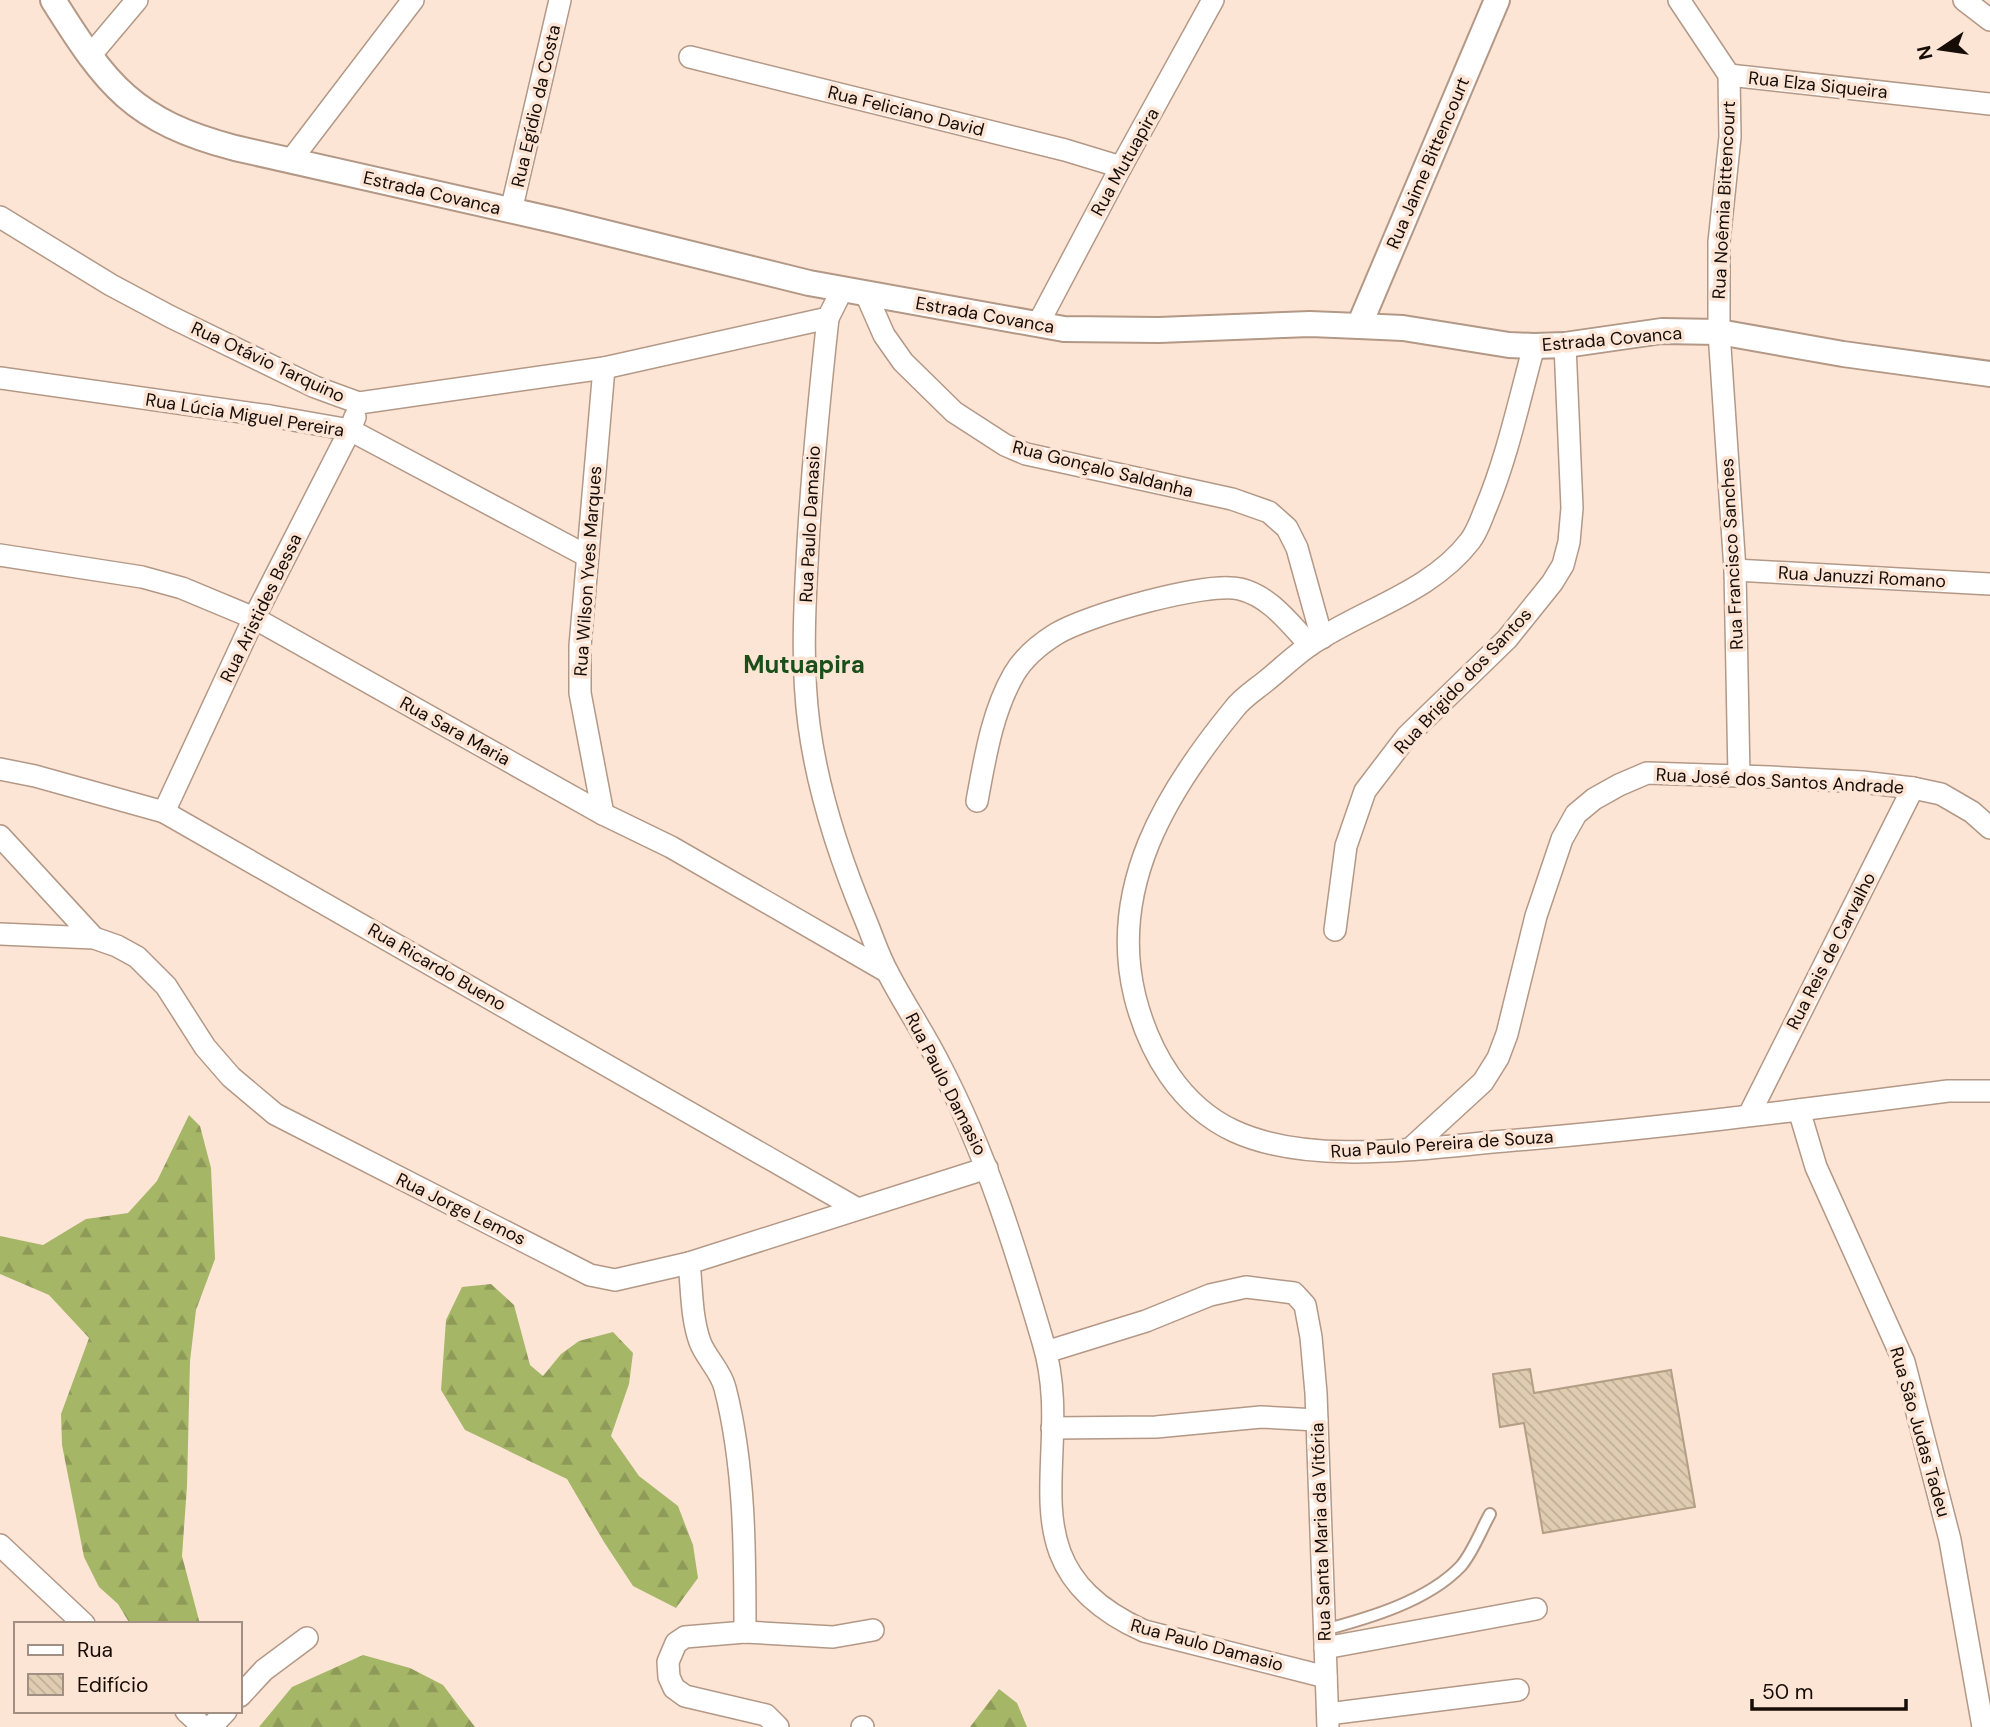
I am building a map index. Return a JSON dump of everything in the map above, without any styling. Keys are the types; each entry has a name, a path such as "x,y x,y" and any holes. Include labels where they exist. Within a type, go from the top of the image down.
{"street":[{"name":"Estrada Covanca","path":"53,0 89,57 114,87 143,111 183,132 235,148 854,292 1064,329 1105,331 1310,324 1403,328 1509,345 1534,346 1565,345 1662,331 1719,332 1843,354 1990,374"},
{"path":"89,57 137,0"},
{"path":"291,160 413,0"},
{"name":"Rua Egídio da Costa","path":"512,211 560,0"},
{"name":"Rua Jaime Bittencourt","path":"1359,326 1497,0"},
{"name":"Rua Noêmia Bittencourt","path":"1679,0 1729,75 1730,137 1719,242 1719,332"},
{"path":"1964,0 1990,20"},
{"name":"Rua Mutuapira","path":"1038,324 1210,1"},
{"name":"Rua Feliciano David","path":"690,57 1052,147 1121,167"},
{"name":"Rua Elza Siqueira","path":"1729,75 1990,104"},
{"name":"Rua Otávio Tarquino","path":"0,217 111,285 171,317 315,387 359,403 604,368"},
{"path":"604,368 828,318 854,292"},
{"name":"Rua Gonçalo Saldanha","path":"854,292 903,362 954,412 1005,445 1026,454 1231,499 1269,512 1287,528 1297,548 1316,641"},
{"name":"Rua Paulo Damasio","path":"828,318 815,439 803,634 809,726 822,792 848,877 886,971 940,1065 987,1168 1046,1352 1051,1379 1051,1524 1063,1563 1096,1604 1120,1620 1144,1631 1326,1677"},
{"name":"Rua Francisco Sanches","path":"1719,332 1735,570 1739,776"},
{"name":"Rua Brigido dos Santos","path":"1335,930 1346,846 1365,791 1407,736 1507,639 1563,565 1569,542 1572,508 1565,345"},
{"name":"Rua Paulo Pereira de Souza","path":"1534,346 1497,482 1472,539 1452,559 1416,586 1316,641 1236,705 1158,819 1136,874 1127,934 1131,981 1142,1025 1171,1080 1198,1108 1233,1130 1275,1145 1317,1152 1410,1149 1584,1135 1948,1091 1990,1091"},
{"name":"Rua Wilson Yves Marques","path":"603,814 580,693 580,646 604,368"},
{"name":"Rua Lúcia Miguel Pereira","path":"0,378 257,414 350,430 587,556"},
{"name":"Rua Aristides Bessa","path":"164,812 254,618 350,430 359,403"},
{"name":"Rua Sara Maria","path":"0,555 142,577 182,588 254,618 603,814 671,847 886,971"},
{"name":"Rua Januzzi Romano","path":"1735,570 1990,584"},
{"path":"977,801 990,732 1014,674 1031,652 1058,632 1114,610 1224,586 1243,589 1270,603 1316,641"},
{"name":"Rua Ricardo Bueno","path":"0,769 36,776 164,812 856,1208"},
{"name":"Rua José dos Santos Andrade","path":"1410,1149 1483,1082 1498,1058 1507,1034 1536,916 1562,839 1576,814 1602,794 1647,773 1862,782 1941,794 1972,812 1990,828"},
{"name":"Rua Reis de Carvalho","path":"1749,1115 1913,788"},
{"path":"0,836 94,938"},
{"name":"Rua Jorge Lemos","path":"0,934 94,938 137,957 166,986 205,1047 231,1077 275,1114 590,1275 615,1280 690,1263 987,1168"},
{"name":"Rua São Judas Tadeu","path":"1799,1110 1825,1189 1904,1362 1950,1540 1985,1721"},
{"path":"690,1263 694,1319 699,1339 725,1386 735,1440 744,1533 745,1632"},
{"name":"Rua Santa Maria da Vitória","path":"1046,1352 1146,1321 1210,1295 1246,1287 1294,1293 1305,1305 1311,1337 1317,1420 1328,1721"},
{"path":"1052,1428 1156,1427 1261,1417 1317,1420"},
{"path":"0,1545 82,1622"},
{"path":"1324,1639 1536,1609"},
{"path":"778,1727 766,1715 685,1696 674,1688 669,1677 668,1662 676,1643 685,1637 745,1632 833,1637 873,1630"},
{"path":"242,1694 264,1670 306,1638"},
{"path":"1328,1721 1518,1690"},
{"path":"199,1723 222,1713"}],"lane":[{"path":"1324,1639 1433,1590 1462,1565 1490,1514"}],"green space":[{"path":"189,1115 200,1126 211,1168 215,1259 196,1310 190,1361 187,1486 182,1556 199,1622 129,1622 118,1604 99,1587 84,1557 62,1445 61,1414 89,1338 49,1295 0,1274 0,1236 43,1245 86,1219 128,1213 157,1181"},
{"path":"491,1284 514,1305 530,1365 543,1376 561,1354 579,1341 613,1332 633,1353 629,1384 611,1436 639,1476 678,1506 693,1545 698,1578 676,1608 633,1586 567,1479 465,1430 441,1390 446,1320 462,1287"},
{"path":"363,1655 410,1668 443,1685 475,1727 259,1727 292,1687"},
{"path":"999,1689 1017,1703 1027,1727 970,1727"}],"building":[{"path":"1530,1369 1534,1393 1671,1370 1695,1507 1543,1533 1524,1423 1500,1427 1493,1374"}],"district":[{"name":"Mutuapira","path":"804,664"}]}
